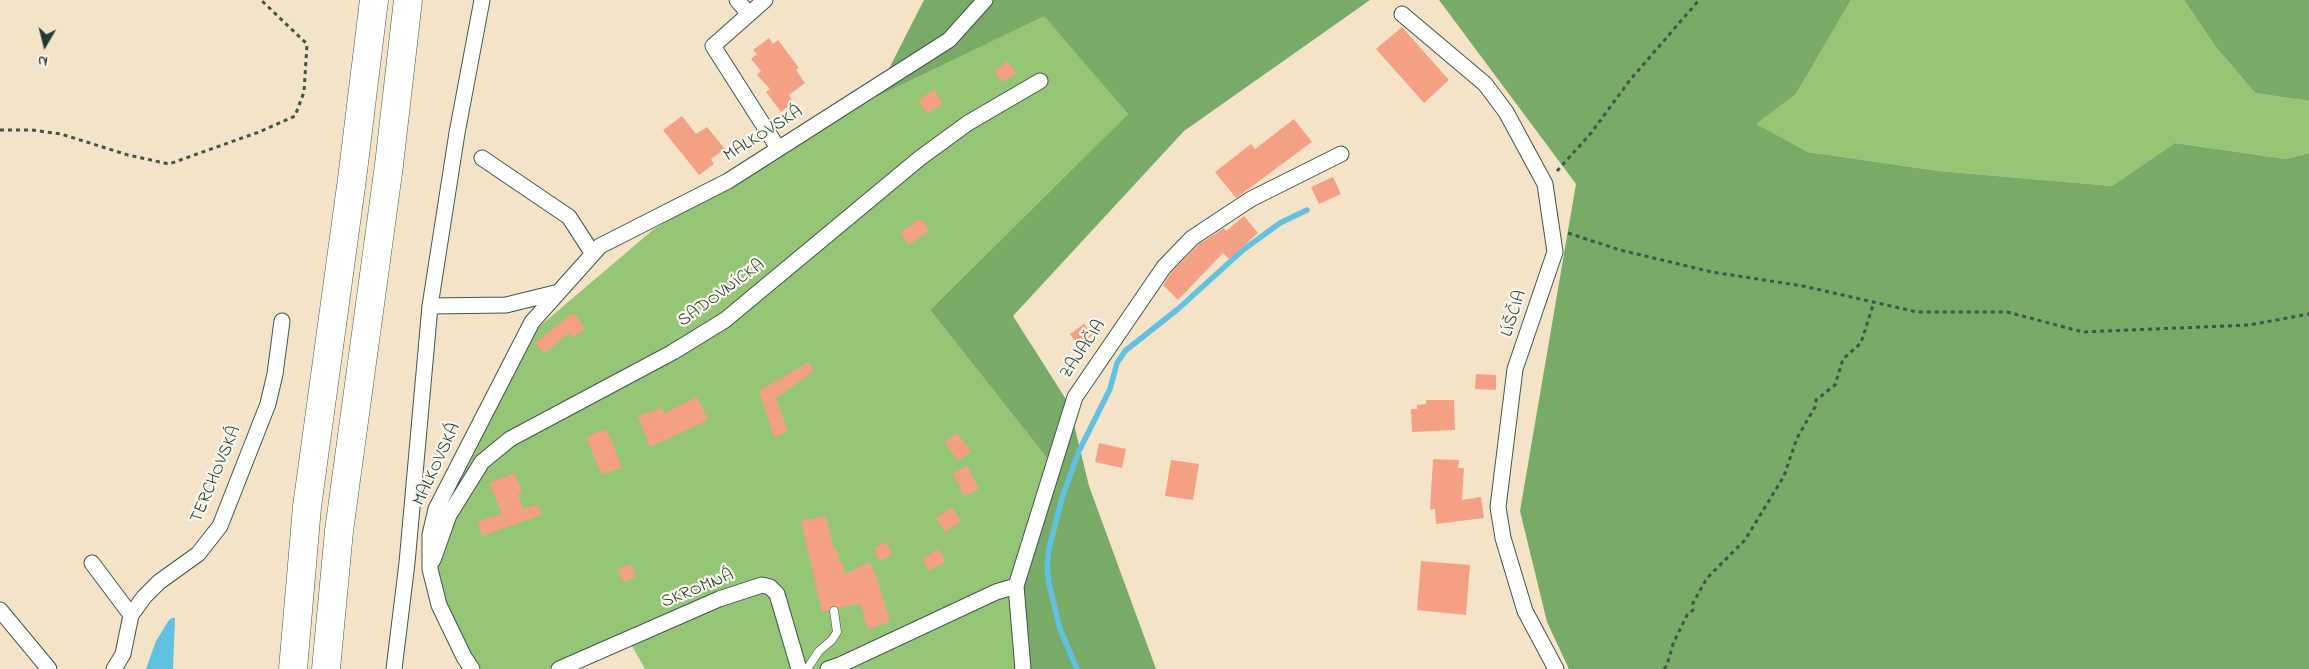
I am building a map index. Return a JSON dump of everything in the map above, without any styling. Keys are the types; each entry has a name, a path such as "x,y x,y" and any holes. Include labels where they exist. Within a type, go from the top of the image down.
{"highway":[{"path":"292,669 307,507 352,180 374,0"},
{"path":"326,669 338,531 389,165 408,0"}],"street":[{"name":"MALKOVSKÁ","path":"394,669 407,563 430,306 457,133 482,0"},
{"path":"737,0 749,14"},
{"path":"765,0 713,46 778,148"},
{"name":"MALKOVSKÁ","path":"472,669 464,657 439,605 430,568 430,535 436,509 532,322 600,246 728,180 949,40 985,0"},
{"name":"LÍŠČIA","path":"1402,14 1485,84 1506,112 1545,184 1555,252 1515,370 1498,507 1503,538 1525,611 1556,669"},
{"name":"SADOVNÍCKA","path":"430,568 450,515 482,462 510,439 673,352 725,320 920,158 968,124 1040,81"},
{"name":"ZAJAČIA","path":"1023,669 1016,586 1075,397 1164,267 1192,238 1251,198 1341,154"},
{"path":"482,158 569,217 593,254"},
{"path":"430,306 506,305 559,292"},
{"name":"TERCHOVSKÁ","path":"114,669 123,654 131,615 144,597 154,587 198,554 220,526 268,404 275,374 282,321"},
{"path":"92,563 131,615"},
{"name":"SKROMNÁ","path":"559,669 719,599 762,585 770,587 777,594 799,669"},
{"path":"828,669 996,592 1016,586"},
{"path":"0,610 49,669"}],"lane":[{"path":"807,669 819,651 832,640 837,632 834,611"}],"path":[{"path":"0,130 32,130 61,134 128,155 169,164 260,132 295,116 304,92 307,44 261,0"},
{"path":"1545,184 1591,133 1630,80 1699,0"},
{"path":"1550,227 1620,250 1712,272 1803,286 1918,312 2007,312 2083,332 2249,325 2309,314"},
{"path":"1664,669 1673,644 1687,615 1693,610 1693,604 1706,578 1745,540 1784,476 1797,438 1815,407 1816,400 1835,385 1843,359 1860,342 1874,302"}],"green space":[{"path":"924,0 1370,0 1184,131 1013,316 1069,404 1089,486 1156,669 1025,669 1016,617 1032,508 1047,458 930,310 1128,114 1044,16 874,98"},
{"path":"1439,0 1851,0 1796,94 1756,124 1808,152 1939,171 2112,186 2175,143 2286,159 2309,153 2309,669 1569,669 1547,622 1520,511 1576,184"},
{"path":"1851,0 2184,0 2215,46 2255,93 2309,101 2309,153 2286,159 2175,143 2112,186 1939,171 1808,152 1755,124 1796,94"},
{"path":"2184,0 2309,0 2309,101 2255,93 2215,46"},
{"path":"1044,15 1128,114 930,310 1047,458 1032,508 1025,669 645,669 631,644 571,669 479,669 450,633 434,558 435,524 471,460 504,388 534,331 654,229 874,98"}],"water":[{"path":"172,618 175,618 173,669 146,669 156,641"}],"building":[{"path":"1402,27 1449,80 1424,103 1376,49"},
{"path":"769,38 773,44 778,40 799,68 796,70 805,83 789,95 793,102 781,112 766,92 770,89 757,75 761,71 751,59 757,54 753,50"},
{"path":"1008,61 1016,74 1002,82 994,71"},
{"path":"934,90 943,104 927,114 918,100"},
{"path":"682,116 696,134 707,127 725,149 711,159 714,164 699,175 663,130"},
{"path":"1294,119 1312,142 1236,198 1215,172 1251,144 1255,149"},
{"path":"1333,177 1341,194 1319,204 1311,187"},
{"path":"1244,216 1258,233 1229,259 1223,253 1178,300 1163,285 1171,273 1198,245 1224,228 1226,231"},
{"path":"920,218 930,230 909,245 900,233"},
{"path":"571,314 575,314 585,330 572,338 569,333 544,354 535,343"},
{"path":"1084,324 1093,335 1078,345 1070,334"},
{"path":"809,362 814,371 776,398 788,432 774,437 759,391"},
{"path":"1476,374 1496,375 1496,390 1475,389"},
{"path":"697,397 708,420 650,447 638,416 662,408 664,413"},
{"path":"1426,400 1454,400 1455,430 1412,432 1411,409 1417,409 1417,405 1426,404"},
{"path":"607,429 622,468 601,474 586,437"},
{"path":"957,433 971,452 958,461 944,442"},
{"path":"1099,443 1126,449 1122,468 1095,462"},
{"path":"1433,459 1459,460 1458,468 1464,468 1462,500 1481,497 1484,518 1436,524 1435,509 1430,510"},
{"path":"1171,460 1199,464 1193,500 1165,496"},
{"path":"968,466 979,489 964,496 953,473"},
{"path":"515,473 522,492 518,494 523,509 538,504 542,515 482,536 478,521 502,514 489,483"},
{"path":"952,507 961,522 945,532 936,518"},
{"path":"826,516 834,549 836,548 845,574 869,562 877,578 890,622 868,629 860,603 839,608 833,606 829,610 822,612 801,521"},
{"path":"886,542 892,555 879,561 874,548"},
{"path":"938,549 946,561 929,571 922,559"},
{"path":"1421,561 1470,565 1466,615 1417,610"},
{"path":"632,564 636,577 623,582 618,569"}],"waterway":[{"path":"1077,669 1060,629 1049,584 1047,566 1049,549 1062,498 1079,451 1110,389 1117,363 1125,351 1178,309 1243,250 1280,223 1307,210"}]}
